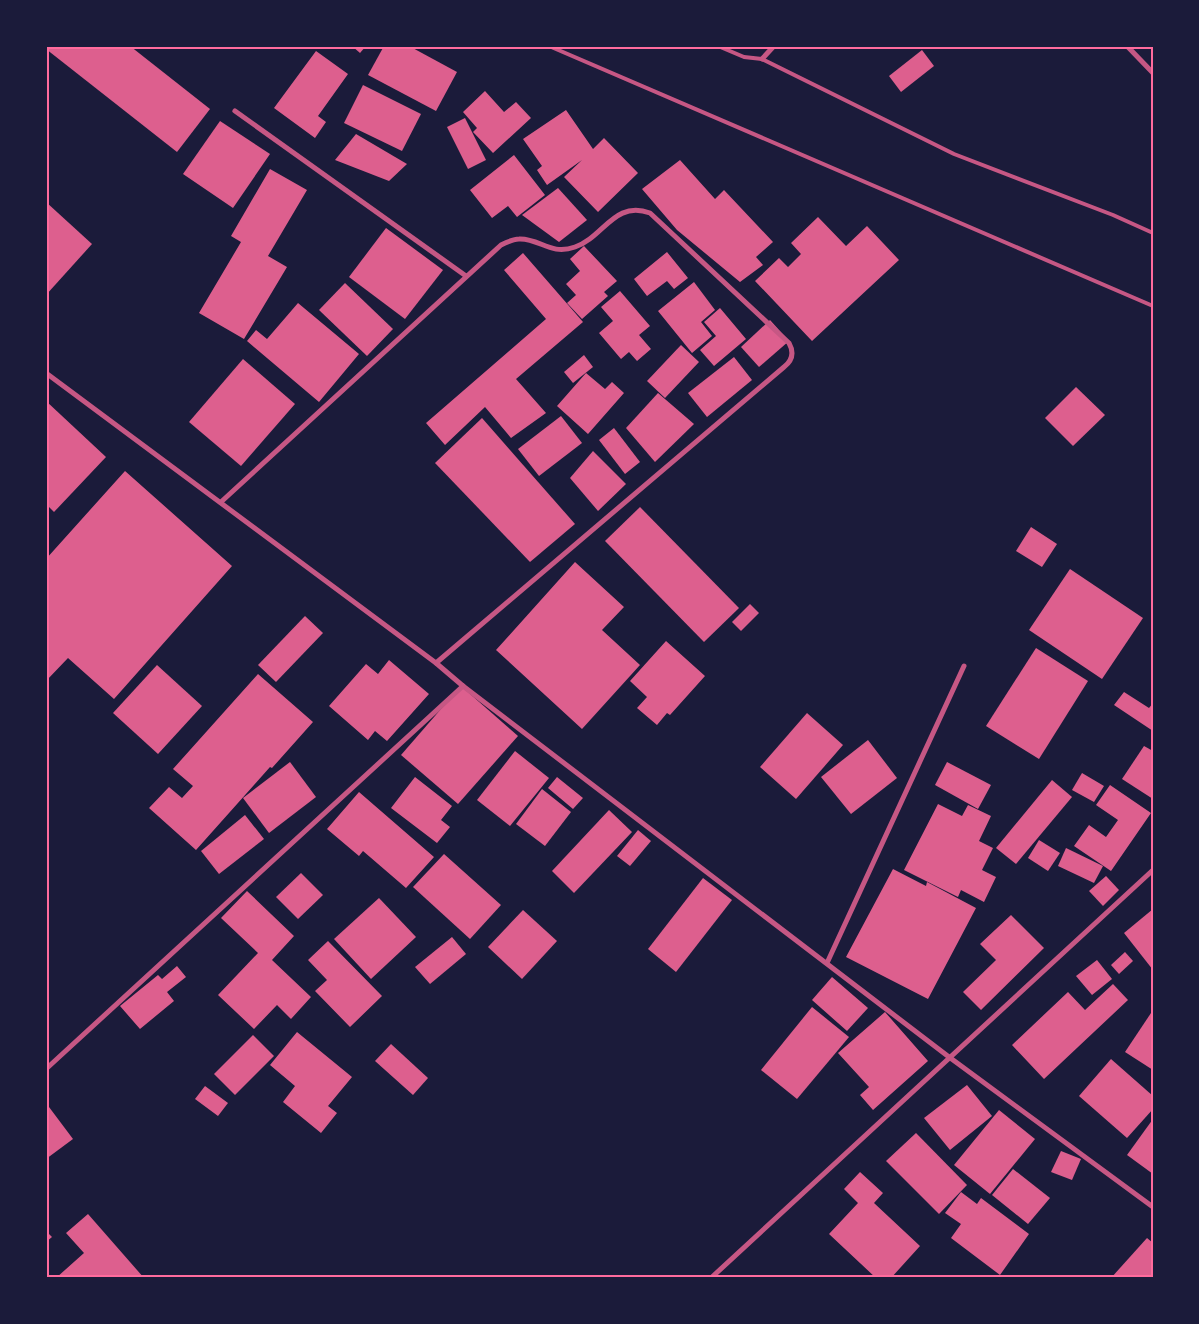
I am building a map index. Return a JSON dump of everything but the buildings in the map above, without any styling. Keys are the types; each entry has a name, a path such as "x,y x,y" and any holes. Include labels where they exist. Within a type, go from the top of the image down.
{"street":[{"path":"762,59 774,46"},
{"path":"1127,46 1153,73"},
{"path":"235,111 466,276"},
{"path":"220,502 501,245 520,239 530,240 555,250 573,248 581,244 622,212 641,210 650,213 789,342 792,353 789,364 436,663"},
{"path":"46,373 436,663 463,686 949,1057 1153,1206"},
{"path":"828,964 964,666"},
{"path":"46,1069 463,686"},
{"path":"711,1278 1153,870"}],"lane":[{"path":"549,46 1153,306"},
{"path":"718,46 744,58 762,59 954,154 1113,215 1153,233"}]}
